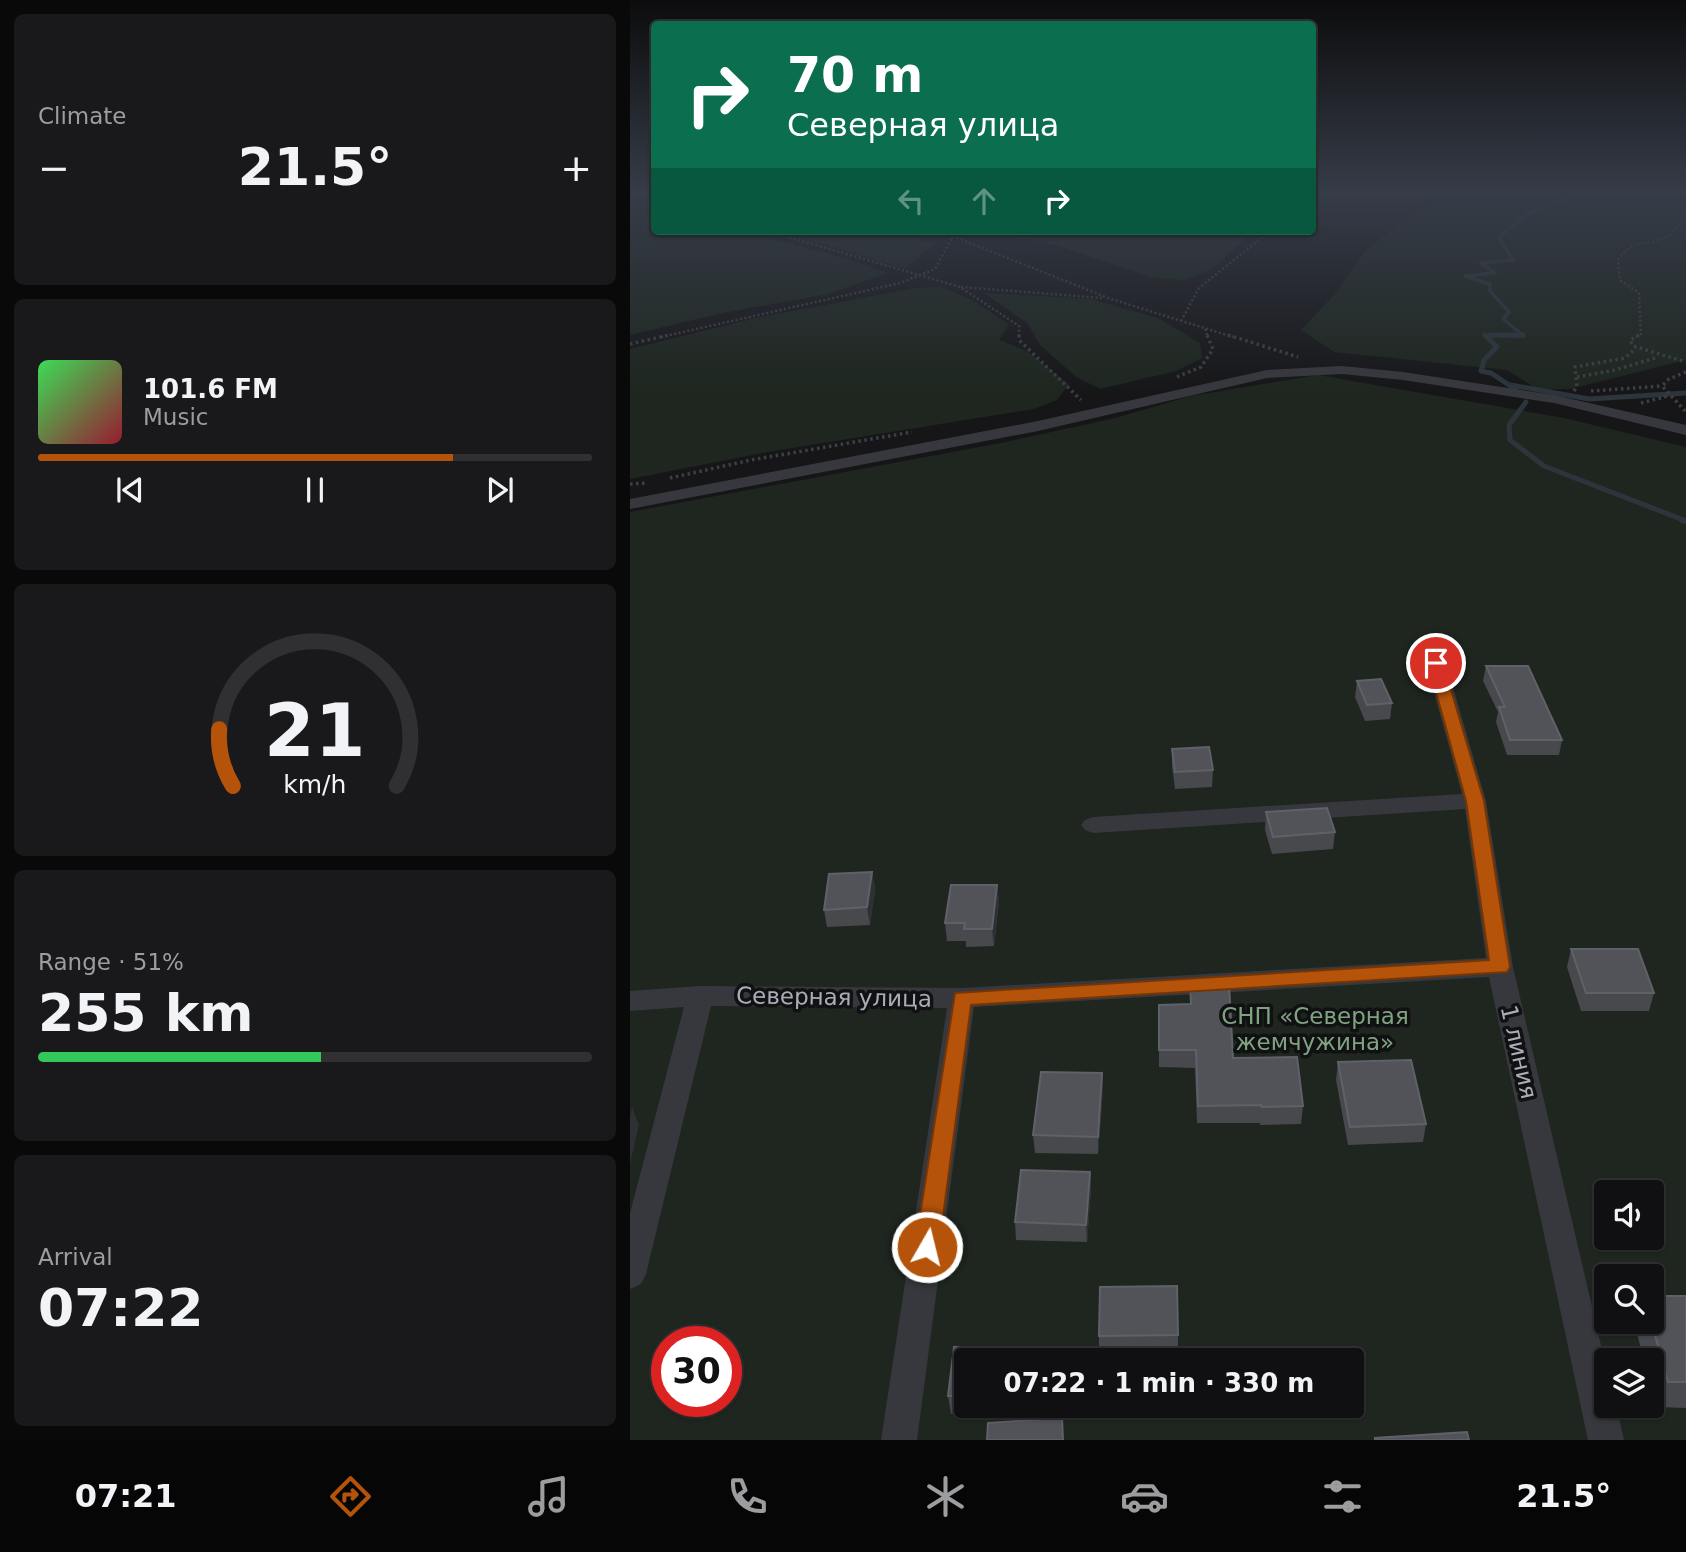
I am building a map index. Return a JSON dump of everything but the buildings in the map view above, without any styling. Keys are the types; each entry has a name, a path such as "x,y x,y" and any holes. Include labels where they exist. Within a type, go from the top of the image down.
{"street":[{"path":"630,504 1038,426 1224,381 1267,374 1342,370 1404,376 1554,399 1637,416 1686,430"},
{"name":"1 линия","path":"1436,663 1475,801 1500,967 1606,1440"},
{"path":"1093,825 1475,801"},
{"name":"Северная улица","path":"630,1001 700,996 962,998 1500,967"},
{"path":"630,1274 700,996"},
{"path":"899,1440 962,998"}],"path":[{"path":"861,259 960,287 1108,298"},
{"path":"630,344 900,283 935,269 940,259"},
{"path":"1011,259 1108,298 1304,359"},
{"path":"1181,321 1199,288 1234,259"},
{"path":"1619,259 1620,280 1639,293 1637,298 1643,321 1641,334 1630,340 1636,348 1686,362"},
{"path":"960,287 1020,326 1019,340 1082,400 1068,403"},
{"path":"1167,380 1201,367 1213,349 1205,329"},
{"path":"1573,391 1577,389 1574,368 1625,358 1636,348"},
{"path":"1577,377 1662,357"},
{"path":"1589,364 1613,370"},
{"path":"1686,372 1669,379 1662,386 1686,412"},
{"path":"663,480 751,460 922,430"},
{"path":"630,484 651,482"}],"green space":[{"path":"630,259 847,259 888,273 828,294 723,313 630,335"},
{"path":"873,259 916,259 905,269"},
{"path":"1098,259 1223,259 1211,270 1184,280 1151,277"},
{"path":"1359,259 1686,259 1686,360 1570,389 1537,389 1507,370 1334,352 1301,330 1335,294"},
{"path":"941,287 972,300 1009,324 999,340 1028,352 1069,384 1057,400 1034,409 768,452 630,479 630,349 760,317 916,288"},
{"path":"984,293 1091,299 1158,318 1200,343 1202,358 1176,371 1100,389 1076,377 1040,345 1027,323"},
{"name":"СНП «Северная жемчужина»","path":"1318,375 1564,418 1686,447 1686,1440 630,1440 630,512 1006,442 1115,418 1191,396"}],"waterway":[{"path":"1513,259 1481,263 1495,273 1465,276 1490,284 1490,291 1509,312 1503,319 1523,335"},
{"path":"1515,389 1491,373 1481,371 1484,360 1497,347 1485,335 1523,335"},
{"path":"1491,335 1523,335"},
{"path":"1511,385 1589,399 1686,393"},
{"path":"1526,402 1509,425 1510,440 1544,466 1686,521 1682,520"}],"route":[{"path":"927,1247 962,998 1500,967 1475,801 1436,663"}]}
